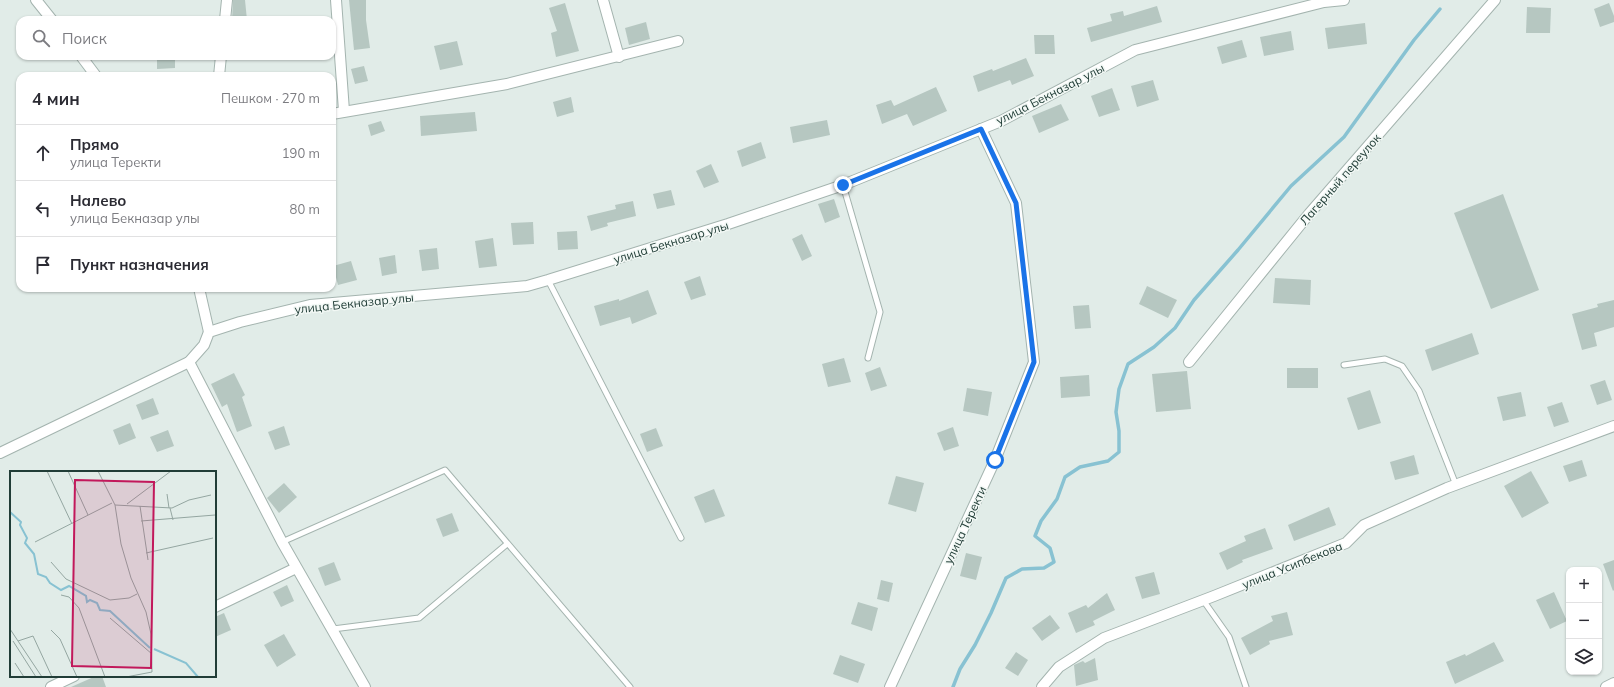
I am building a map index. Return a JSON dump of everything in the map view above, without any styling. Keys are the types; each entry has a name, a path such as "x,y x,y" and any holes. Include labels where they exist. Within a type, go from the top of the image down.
{"street":[{"path":"36,0 49,16"},
{"path":"225,16 226,0"},
{"path":"336,0 344,111"},
{"path":"603,0 619,57"},
{"name":"улица Бекназар улы","path":"209,332 240,322 310,305 526,286 548,280 728,224 843,185 1001,121 1135,50 1323,1 1344,0"},
{"name":"Лагерный переулок","path":"1189,362 1309,214 1495,0"},
{"path":"336,113 507,84 678,41"},
{"path":"84,60 93,72"},
{"path":"219,72 221,60"},
{"name":"улица Теректи","path":"890,687 995,460 1034,362 1016,203 981,129"},
{"path":"0,453 188,362 204,345 209,332 200,292"},
{"path":"188,362 296,568 333,629 365,687"},
{"name":"улица Усипбекова","path":"1042,687 1059,667 1104,638 1346,543 1364,525 1456,485 1614,426"},
{"path":"216,607 296,568"},
{"path":"52,687 72,677"},
{"path":"1606,687 1614,683"}],"lane":[{"path":"843,185 880,312 868,358"},
{"path":"548,280 681,538"},
{"path":"1344,365 1385,359 1402,366 1419,391 1456,485"},
{"path":"282,542 445,470 630,687"},
{"path":"333,629 419,618 507,544"},
{"path":"1203,600 1230,637 1246,687"}],"building":[{"path":"233,0 245,0 247,16 232,16"},
{"path":"349,0 366,0 366,20 370,48 354,50"},
{"path":"565,3 579,51 556,57 551,33 557,31 549,8"},
{"path":"1609,3 1614,16 1614,22 1600,27 1594,9"},
{"path":"1157,6 1162,22 1091,42 1087,28 1112,21 1110,14 1123,11 1124,16"},
{"path":"1527,7 1551,8 1550,33 1526,33"},
{"path":"646,22 650,39 629,45 625,28"},
{"path":"1365,23 1367,44 1328,49 1325,28"},
{"path":"1291,31 1294,50 1264,56 1260,37"},
{"path":"1034,35 1054,35 1055,54 1035,54"},
{"path":"1242,40 1247,57 1222,64 1217,47"},
{"path":"457,41 463,65 440,70 434,46"},
{"path":"1026,58 1034,76 1012,85 1010,80 978,92 973,76 992,69 993,71"},
{"path":"157,60 175,60 175,68 157,69"},
{"path":"364,66 368,81 355,84 351,69"},
{"path":"1153,80 1159,100 1137,107 1131,86"},
{"path":"936,87 947,111 913,126 907,114 882,124 876,105 891,100 894,106"},
{"path":"1112,88 1120,110 1099,117 1091,96"},
{"path":"571,97 574,112 557,117 553,102"},
{"path":"1061,104 1069,120 1039,133 1032,116"},
{"path":"475,112 477,131 421,136 420,116"},
{"path":"827,120 830,135 793,143 790,127"},
{"path":"381,121 385,131 371,136 368,125"},
{"path":"761,142 766,158 742,167 737,151"},
{"path":"711,164 719,182 704,188 696,171"},
{"path":"671,190 675,205 657,209 653,194"},
{"path":"1503,194 1539,290 1491,309 1454,213"},
{"path":"834,199 840,217 825,223 818,204"},
{"path":"633,201 636,216 607,223 608,226 591,231 587,216 616,209 615,205"},
{"path":"533,222 534,244 513,245 511,223"},
{"path":"577,231 578,249 558,250 557,232"},
{"path":"802,234 812,256 802,261 792,239"},
{"path":"493,238 497,266 479,268 475,241"},
{"path":"437,248 439,269 422,271 419,250"},
{"path":"395,255 397,273 382,276 379,258"},
{"path":"351,261 357,280 338,285 336,277 336,265"},
{"path":"700,276 706,295 691,300 684,282"},
{"path":"1275,278 1311,280 1310,305 1273,303"},
{"path":"1147,286 1177,300 1168,318 1139,304"},
{"path":"648,290 657,314 632,324 630,317 600,326 594,306 619,299 619,301"},
{"path":"1614,300 1614,327 1594,333 1597,346 1582,350 1572,314 1598,307 1597,304"},
{"path":"1089,305 1091,328 1075,329 1073,306"},
{"path":"1472,333 1479,354 1432,371 1425,350"},
{"path":"844,358 851,382 828,387 822,364"},
{"path":"880,367 887,386 871,391 865,373"},
{"path":"1287,368 1318,368 1318,388 1287,388"},
{"path":"1187,371 1191,409 1156,412 1152,374"},
{"path":"234,373 245,395 242,397 252,426 237,432 227,404 222,407 211,384"},
{"path":"1089,375 1090,396 1061,398 1060,377"},
{"path":"1605,380 1612,400 1597,405 1590,385"},
{"path":"967,388 992,392 988,416 963,411"},
{"path":"1370,390 1381,423 1358,430 1347,398"},
{"path":"1521,392 1526,416 1503,421 1497,397"},
{"path":"153,398 159,414 142,420 136,405"},
{"path":"1562,402 1569,422 1554,427 1547,407"},
{"path":"130,423 136,438 119,445 113,430"},
{"path":"284,426 290,445 275,450 268,432"},
{"path":"953,427 959,446 944,451 937,433"},
{"path":"656,428 663,446 647,452 640,434"},
{"path":"168,430 174,446 157,452 150,437"},
{"path":"1414,455 1419,474 1395,480 1390,462"},
{"path":"1582,460 1587,476 1569,482 1563,466"},
{"path":"1531,471 1549,503 1522,518 1504,486"},
{"path":"896,476 924,483 916,512 888,504"},
{"path":"284,483 297,497 279,513 267,498"},
{"path":"714,489 725,516 705,523 694,497"},
{"path":"1329,507 1336,525 1294,541 1288,525"},
{"path":"452,513 459,531 443,537 436,519"},
{"path":"1265,528 1273,549 1242,560 1243,562 1227,570 1219,553 1246,541 1244,536"},
{"path":"966,553 982,557 976,580 960,576"},
{"path":"1614,560 1614,590 1613,591 1603,564"},
{"path":"334,562 341,580 325,586 318,568"},
{"path":"1154,572 1160,594 1142,599 1135,577"},
{"path":"881,580 893,583 889,602 877,599"},
{"path":"287,585 294,601 281,607 273,592"},
{"path":"1554,592 1566,621 1550,629 1536,600"},
{"path":"1107,593 1115,610 1093,621 1095,625 1076,633 1068,613 1086,605 1088,608"},
{"path":"858,602 878,608 872,631 851,624"},
{"path":"1287,612 1293,635 1269,641 1270,644 1250,655 1241,638 1273,621 1271,616"},
{"path":"224,613 231,630 216,637 216,617"},
{"path":"1050,615 1060,628 1042,641 1032,628"},
{"path":"284,634 296,655 277,667 264,645"},
{"path":"1494,642 1504,661 1455,684 1446,662 1465,654 1466,656"},
{"path":"1016,652 1028,660 1018,676 1005,668"},
{"path":"840,655 865,664 858,683 833,674"},
{"path":"1095,658 1098,680 1076,686 1074,665 1083,661 1085,663"},
{"path":"94,677 102,677 106,687 71,687"}],"waterway":[{"path":"953,687 960,669 975,645 991,613 1006,578 1022,569 1044,568 1054,562 1050,548 1035,536 1041,521 1057,499 1065,477 1080,467 1108,461 1119,452 1119,431 1116,412 1119,389 1128,364 1154,347 1175,328 1194,300 1291,186 1344,137 1414,40 1440,9"}],"route":[{"path":"843,185 981,129 1016,203 1034,362 995,460"}]}
